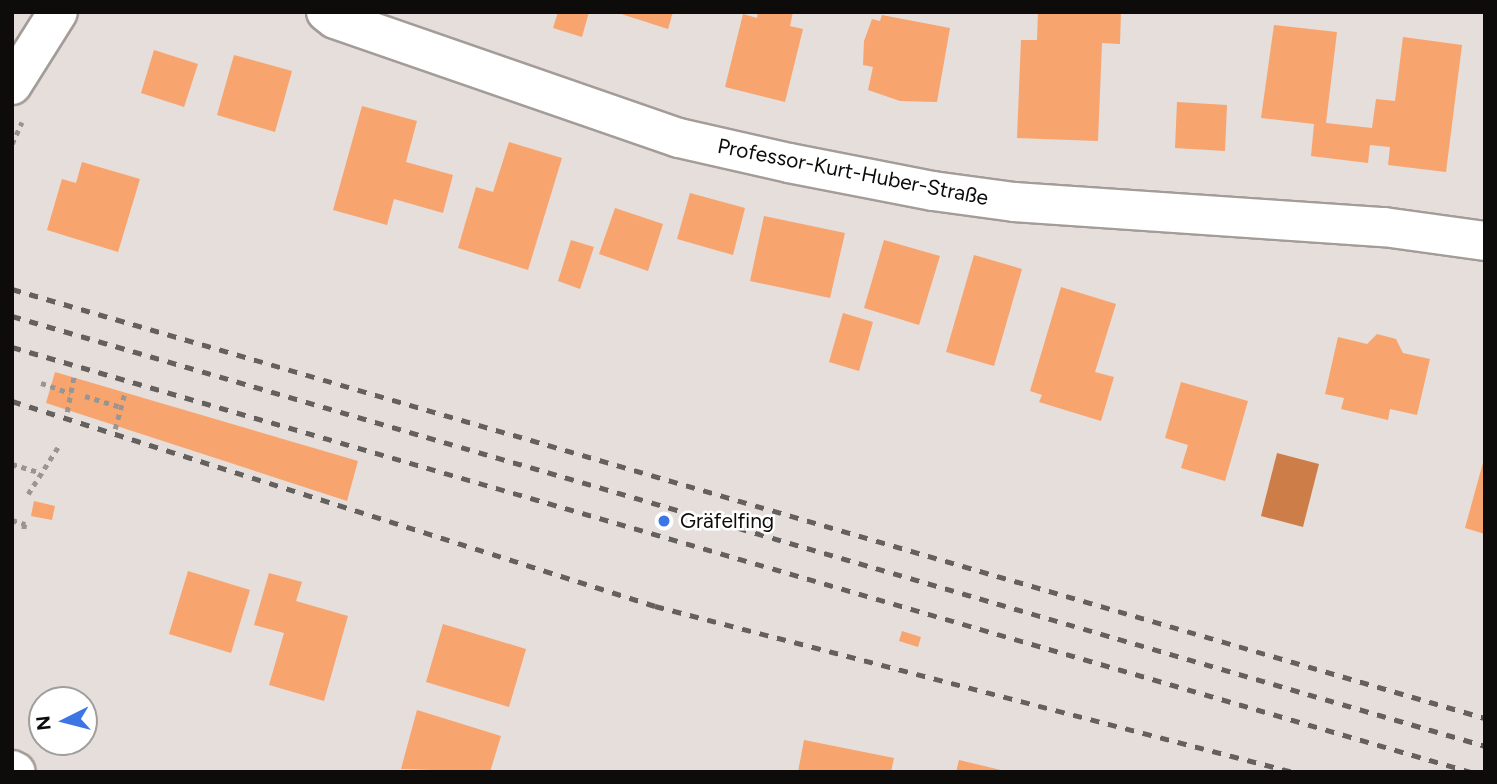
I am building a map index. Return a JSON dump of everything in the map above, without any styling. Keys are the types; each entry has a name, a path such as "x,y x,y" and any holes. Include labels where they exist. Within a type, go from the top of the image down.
{"street":[{"path":"12,85 58,12"},
{"name":"Professor-Kurt-Huber-Straße","path":"326,12 335,19 679,138 802,166 1014,202 1384,226 1485,241"}],"path":[{"path":"67,412 74,376"},
{"path":"41,383 70,393"},
{"path":"115,429 125,391"},
{"path":"85,396 121,407"},
{"path":"29,494 39,472 60,444"},
{"path":"12,464 39,472"},
{"path":"12,520 25,524 24,529"}],"shaded area":[{"path":"1277,453 1319,464 1303,527 1261,516"}],"building":[{"path":"558,12 589,12 582,37 553,28"},
{"path":"615,12 673,12 668,29"},
{"path":"758,12 793,12 790,26 803,29 785,102 725,87 743,14 757,18"},
{"path":"1038,12 1121,12 1120,44 1102,43 1098,141 1017,138 1021,40 1037,40"},
{"path":"882,15 950,28 937,102 900,101 868,90 873,67 863,65 864,41 872,19 880,21"},
{"path":"1274,25 1337,32 1326,123 1372,128 1376,99 1395,101 1403,37 1462,45 1446,172 1388,165 1390,147 1370,145 1368,163 1311,156 1314,124 1261,118"},
{"path":"154,50 198,64 184,107 141,93"},
{"path":"234,55 292,71 275,132 217,115"},
{"path":"1177,102 1227,105 1225,151 1175,148"},
{"path":"362,106 417,121 406,162 453,175 443,213 394,199 387,225 333,210"},
{"path":"509,142 562,158 528,270 458,248 476,187 493,192"},
{"path":"82,162 140,179 118,252 47,230 62,179 76,183"},
{"path":"690,193 745,208 733,255 677,239"},
{"path":"615,208 663,224 648,271 599,254"},
{"path":"764,216 845,233 830,298 750,281"},
{"path":"571,240 594,247 580,289 558,281"},
{"path":"884,240 940,256 919,325 864,308"},
{"path":"974,255 1022,269 994,366 946,352"},
{"path":"1061,287 1116,304 1095,372 1114,377 1101,421 1039,402 1042,395 1030,391"},
{"path":"843,313 873,322 859,371 829,362"},
{"path":"1377,334 1396,339 1403,353 1430,359 1417,415 1390,409 1388,420 1341,409 1344,398 1325,394 1338,337 1367,344"},
{"path":"55,372 358,461 347,501 46,403"},
{"path":"1181,382 1248,401 1225,481 1181,468 1188,445 1165,438"},
{"path":"1485,459 1485,534 1465,528"},
{"path":"34,501 55,506 52,520 31,516"},
{"path":"188,571 250,590 231,653 169,634"},
{"path":"269,573 302,582 296,601 348,616 324,701 269,685 284,633 254,625"},
{"path":"443,624 526,649 509,707 426,682"},
{"path":"902,631 921,637 918,647 899,641"},
{"path":"417,710 501,736 490,772 401,769"},
{"path":"804,740 894,758 891,772 798,772"},
{"path":"959,760 1005,771 1005,772 956,772"}],"railway":[{"path":"12,289 1485,718"},
{"path":"12,316 1485,746"},
{"path":"12,347 1471,772"},
{"path":"12,401 655,606 1293,772"}],"place":[{"name":"Gräfelfing","path":"664,521"}]}
